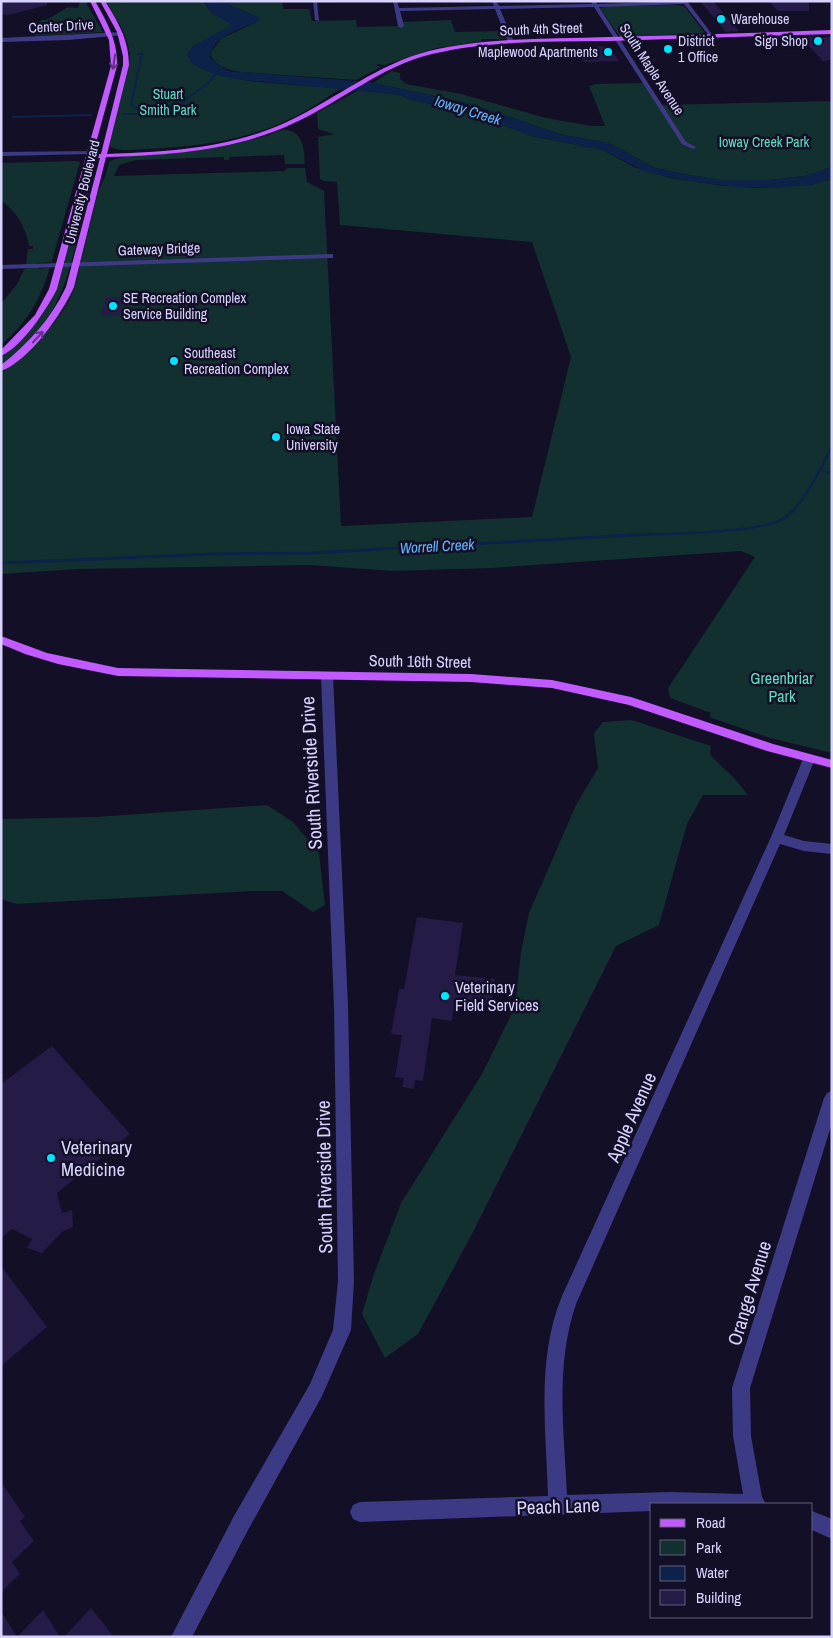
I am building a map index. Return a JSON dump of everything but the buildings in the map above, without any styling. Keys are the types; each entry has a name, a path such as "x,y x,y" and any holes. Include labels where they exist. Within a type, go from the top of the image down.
{"main road":[{"name":"University Boulevard","path":"1,354 32,325 48,300 114,66 115,52 111,35 92,1"},
{"name":"University Boulevard","path":"1,369 26,349 48,326 66,298 72,282 126,65 127,52 122,34 102,1"},
{"name":"South 4th Street","path":"90,154 195,150 242,141 293,122 402,62 428,53 469,45 832,32"},
{"name":"South 16th Street","path":"1,640 38,655 76,665 118,672 511,680 576,688 631,701 770,748 832,764"}],"street":[{"path":"315,1 316,20"},
{"path":"395,1 401,26"},
{"path":"494,1 512,42"},
{"path":"398,10 497,8 595,3 685,2 712,36"},
{"name":"South Maple Avenue","path":"595,3 684,143 692,147"},
{"name":"Center Drive","path":"1,40 122,34"},
{"path":"1,154 90,154"},
{"path":"1,159 90,154"},
{"name":"Gateway Bridge","path":"1,267 330,256"},
{"name":"South Riverside Drive","path":"181,1637 241,1523 316,1390 342,1330 346,1282 341,1006 327,676"},
{"name":"Apple Avenue","path":"558,1505 553,1376 561,1322 568,1302 777,837 809,759"},
{"path":"777,837 795,845 813,849 832,849"},
{"name":"Orange Avenue","path":"756,1503 742,1436 741,1388 832,1098"},
{"name":"Peach Lane","path":"360,1512 672,1501 728,1503"},
{"path":"813,1520 832,1529"}],"green space":[{"path":"80,1 85,1 103,32 35,36 41,20 46,20 68,7 78,8"},
{"name":"Stuart Smith Park","path":"105,1 204,1 213,13 233,25 193,46 190,60 201,68 239,79 342,88 288,120 236,138 182,147 116,149 109,145 130,61 126,37"},
{"path":"225,1 282,1 283,9 309,9 312,21 356,20 357,27 400,26 400,22 451,20 455,32 503,31 506,39 482,39 481,41 493,40 436,48 385,65 378,64 376,65 381,67 356,80 239,72 218,64 210,54 215,46 219,46 216,45 222,38 257,22 250,14 233,7"},
{"path":"608,6 684,6 705,33 620,37 600,8"},
{"name":"Ioway Creek Park","path":"392,71 400,73 400,79 406,84 461,94 546,118 592,126 605,126 589,86 596,84 643,83 661,105 832,101 832,167 805,176 769,180 720,180 655,168 609,143 563,135 471,104 373,83"},
{"name":"Greenbriar Park","path":"359,90 401,95 409,99 474,114 532,136 603,150 634,167 671,178 717,185 756,188 810,185 832,179 832,753 770,738 709,717 711,713 670,698 668,688 755,557 741,551 491,568 393,571 310,565 79,569 1,574 1,373 34,345 56,321 69,301 76,282 99,189 109,162 125,157 210,148 252,140 283,130 295,133 301,140 305,164 285,164 284,155 229,157 229,160 224,160 224,157 136,160 119,165 114,176 285,171 287,168 305,168 307,182 324,191 341,526 532,517 571,357 532,242 340,225 337,182 320,179 318,137 334,134 318,129 317,113"},
{"path":"92,161 94,161 88,183 89,197 71,263 64,264"},
{"path":"80,162 51,264 50,262 26,265 28,249 33,249 33,246 29,246 23,226 16,215 1,200 1,163"},
{"path":"70,266 53,310 45,322 26,344 1,364 1,358 23,338 40,318 54,295 63,267"},
{"path":"39,267 39,269 50,267 42,290 26,319 1,345 1,304 17,284 25,268"},
{"path":"632,720 711,746 710,755 734,778 748,795 703,795 687,824 659,925 616,946 471,1236 418,1334 385,1358 362,1314 374,1274 401,1203 482,1074 515,1007 521,952 529,913 576,805 598,768 594,733 603,722"},
{"path":"267,805 293,822 319,853 325,905 313,912 282,891 16,904 1,899 1,819 96,817"}],"water":[{"name":"Ioway Creek","path":"204,1 225,1 258,17 260,20 230,33 212,49 210,57 229,71 369,82 471,104 563,135 609,143 655,168 684,174 720,180 769,180 805,176 832,167 832,179 810,185 774,188 736,187 688,181 646,172 603,150 532,136 474,114 409,99 401,95 220,76 198,66 187,56 193,46 232,25 212,13"}],"waterway":[{"path":"138,54 142,54 131,105 142,112 156,113"},
{"path":"165,113 176,111 186,99 206,85 216,74 221,73"},
{"path":"124,114 144,114"},
{"path":"13,117 91,115"},
{"name":"Worrell Creek","path":"820,470 832,447"},
{"name":"Worrell Creek","path":"639,535 735,530 774,523 786,517 800,502 820,470"},
{"path":"820,470 832,473"},
{"name":"Worrell Creek","path":"639,535 650,534"},
{"name":"Worrell Creek","path":"628,535 639,535"},
{"name":"Worrell Creek","path":"1,563 214,554 312,553 639,535"}],"place":[{"name":"Warehouse","path":"721,19"},
{"name":"Sign Shop","path":"818,41"},
{"name":"District 1 Office","path":"668,49"},
{"name":"Maplewood Apartments","path":"608,52"},
{"name":"SE Recreation Complex Service Building","path":"113,306"},
{"name":"Southeast Recreation Complex","path":"174,361"},
{"name":"Iowa State University","path":"276,437"},
{"name":"Veterinary Field Services","path":"445,996"},
{"name":"Veterinary Medicine","path":"51,1158"}]}
